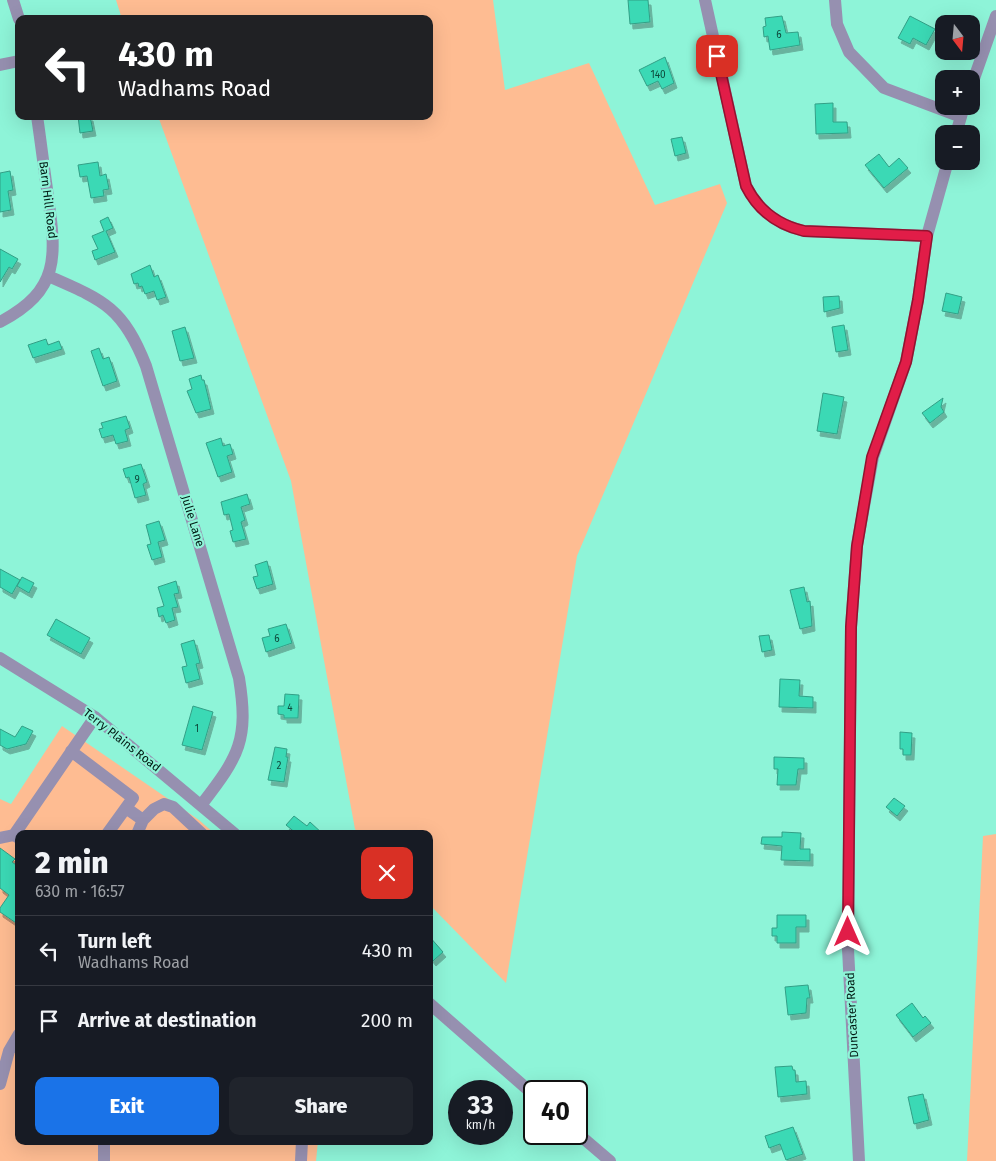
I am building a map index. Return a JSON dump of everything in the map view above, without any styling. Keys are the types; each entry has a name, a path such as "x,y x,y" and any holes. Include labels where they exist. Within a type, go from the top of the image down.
{"street":[{"path":"13,0 19,15"},
{"path":"705,0 746,186 757,204 776,220 791,228 804,231 927,236"},
{"path":"835,0 837,24 850,52 884,88 935,103"},
{"path":"977,70 996,16"},
{"path":"0,65 15,62"},
{"name":"Barn Hill Road","path":"0,322 16,313 35,298 48,276 53,262 54,240 38,120"},
{"name":"Duncaster Road","path":"859,1161 848,949 851,627 857,554 872,457 906,362 918,300 927,236 945,170"},
{"name":"Julie Lane","path":"48,276 95,297 111,308 128,326 136,340 146,366 239,678 244,708 244,725 239,744 221,779 202,804"},
{"name":"Terry Plains Road","path":"0,658 95,717 202,804 231,830"},
{"path":"20,830 95,717"},
{"path":"71,751 133,798 110,830"},
{"path":"139,830 143,820 154,808 164,804 173,807 198,830"},
{"path":"126,808 143,820"},
{"path":"0,838 15,836"},
{"path":"433,1007 523,1085"},
{"path":"0,1084 9,1051 15,1041"},
{"path":"588,1142 610,1161"},
{"path":"104,1145 104,1161"},
{"path":"301,1161 302,1145"}],"shaded area":[{"path":"116,0 493,0 505,90 589,63 655,205 720,184 727,203 577,556 506,983 433,908 433,830 355,829 291,481 159,120 433,120 433,15 121,15"},
{"path":"62,726 199,820 210,830 15,830 15,1145 318,1145 316,1161 0,1161 0,799 11,804"},
{"path":"996,834 996,1161 967,1161 983,836"}],"building":[{"path":"628,0 648,0 650,22 630,24"},
{"path":"782,16 786,33 798,32 800,45 770,50 768,36 764,37 763,27 766,26 765,18"},
{"path":"910,16 935,29 926,45 913,38 910,44 898,38"},
{"path":"665,57 674,83 662,89 658,81 647,86 639,70"},
{"path":"833,103 833,122 847,122 848,133 816,134 815,104"},
{"path":"78,120 91,120 93,131 80,133"},
{"path":"682,137 686,153 675,156 671,139"},
{"path":"879,154 889,167 899,158 908,168 884,188 865,165"},
{"path":"98,162 100,176 106,174 109,189 103,190 104,196 91,198 87,176 80,177 78,165"},
{"path":"10,171 13,190 8,191 11,210 0,212 0,173"},
{"path":"108,217 113,228 106,231 115,252 95,260 92,251 98,249 92,236 104,231 100,221"},
{"path":"0,249 18,259 12,269 9,267 0,282"},
{"path":"150,265 154,277 158,275 166,297 157,300 154,291 145,294 142,286 139,287 138,283 134,284 131,274"},
{"path":"946,293 962,297 958,314 942,311"},
{"path":"839,296 840,308 824,312 823,297"},
{"path":"844,325 848,350 836,352 832,327"},
{"path":"185,327 194,358 180,361 172,331"},
{"path":"46,339 48,345 59,341 62,349 33,358 28,345"},
{"path":"99,348 103,359 109,357 117,381 103,386 91,351"},
{"path":"201,375 211,409 196,413 187,391 192,389 189,379"},
{"path":"823,393 844,397 837,434 817,431"},
{"path":"943,398 941,407 944,412 930,423 922,413"},
{"path":"126,416 130,428 125,430 128,441 116,444 113,435 102,438 99,429 103,428 101,423"},
{"path":"221,438 223,446 230,444 233,454 227,456 232,472 218,477 206,443"},
{"path":"141,464 147,482 143,484 146,495 135,498 129,477 126,478 123,469"},
{"path":"247,494 250,504 241,507 245,520 241,522 246,539 233,542 230,531 233,530 229,514 224,515 221,502"},
{"path":"159,521 165,540 158,542 162,557 152,560 147,545 151,544 146,525"},
{"path":"267,561 273,584 257,589 253,577 258,576 255,565"},
{"path":"0,569 20,580 12,594 0,587"},
{"path":"22,577 34,583 29,593 17,586"},
{"path":"176,581 179,593 174,594 178,607 172,608 175,620 166,623 163,615 159,617 157,608 164,606 158,587"},
{"path":"804,587 807,602 810,601 812,626 800,629 790,590"},
{"path":"56,619 90,638 81,654 47,635"},
{"path":"286,624 292,643 266,652 262,638 270,636 268,629"},
{"path":"769,635 772,650 762,652 759,636"},
{"path":"194,640 200,663 196,664 200,679 186,683 182,667 187,666 181,644"},
{"path":"780,679 800,680 799,696 813,697 813,708 779,707"},
{"path":"285,694 299,695 298,718 284,718 284,715 278,714 278,706 284,706"},
{"path":"193,706 213,712 202,750 182,745"},
{"path":"22,726 33,731 26,744 7,749 0,745 0,729 15,737"},
{"path":"900,732 912,733 911,755 903,755 903,749 900,749"},
{"path":"275,747 287,749 286,757 288,757 284,782 268,780"},
{"path":"774,757 804,758 804,769 798,769 796,785 777,785 778,769 774,769"},
{"path":"894,798 905,806 897,816 886,807"},
{"path":"294,816 307,826 310,822 319,830 292,830 286,825"},
{"path":"782,832 801,833 800,849 810,849 810,861 781,860 782,846 761,844 762,837 782,837"},
{"path":"0,848 15,859 12,862 15,864 15,922 0,912 0,908 9,895 0,888"},
{"path":"777,915 806,915 806,927 796,927 796,943 777,943 777,936 772,936 772,928 777,928"},
{"path":"433,941 443,952 433,961"},
{"path":"808,985 810,998 807,998 806,1013 788,1015 785,987"},
{"path":"912,1003 923,1018 925,1016 931,1023 913,1037 896,1015"},
{"path":"792,1066 793,1070 795,1070 796,1082 806,1081 807,1094 778,1097 775,1067"},
{"path":"923,1094 929,1120 914,1124 908,1097"},
{"path":"793,1127 803,1154 786,1160 780,1144 769,1148 765,1136"}],"route":[{"path":"717,56 746,186 757,204 776,220 791,228 804,231 927,236 918,300 906,362 872,457 857,546 851,627 848,932"}]}
